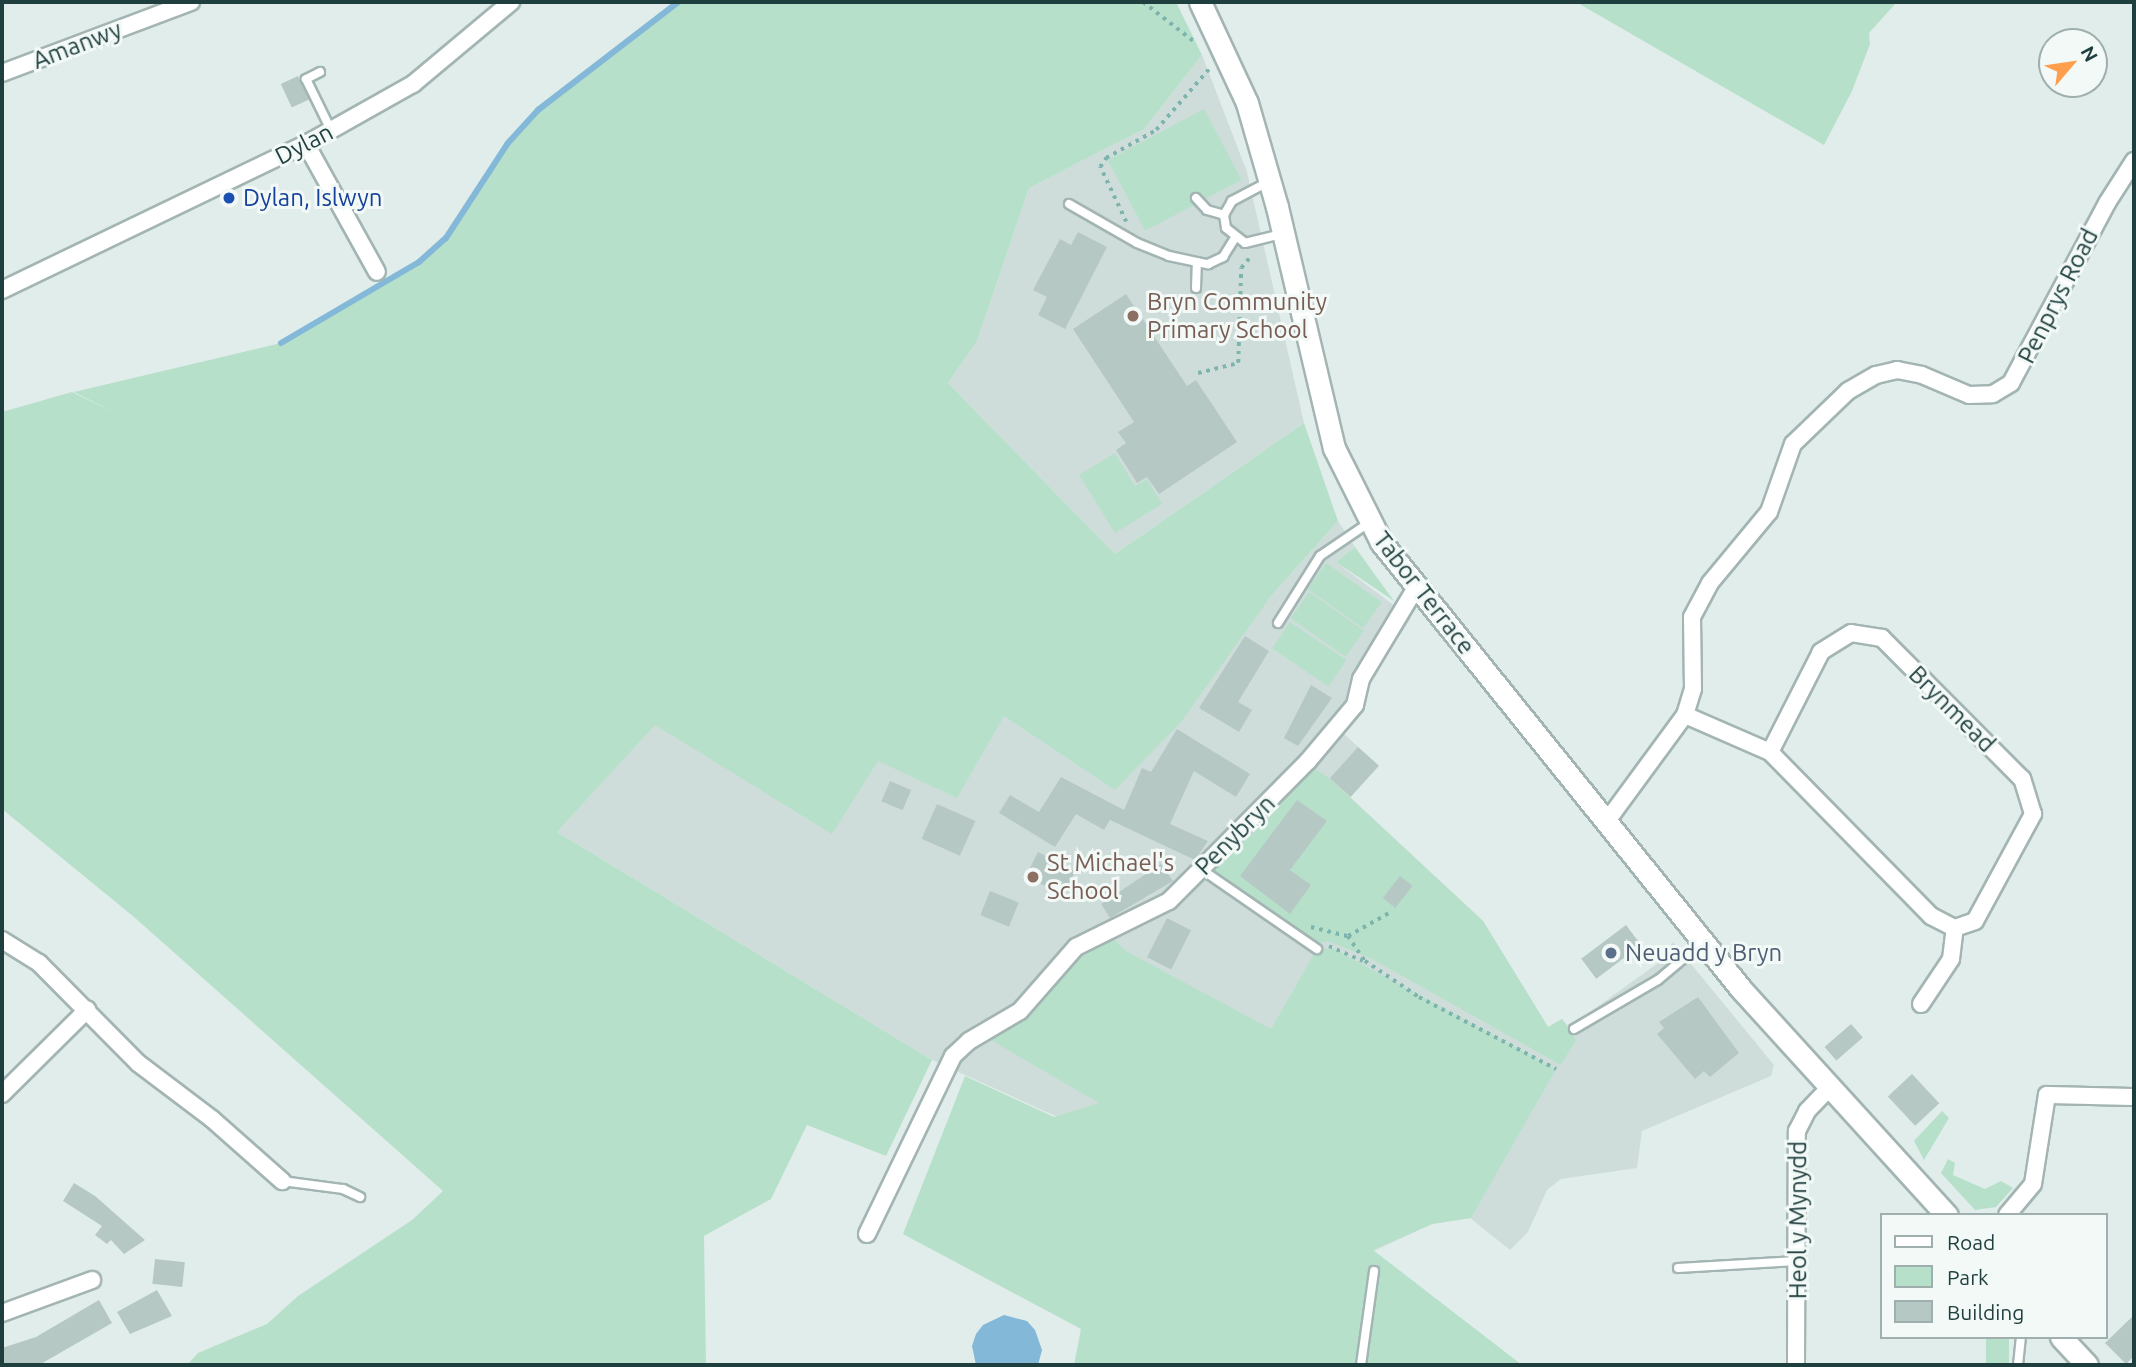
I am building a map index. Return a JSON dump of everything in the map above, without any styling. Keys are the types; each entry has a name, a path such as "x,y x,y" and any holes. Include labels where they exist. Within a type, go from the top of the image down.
{"main road":[{"name":"Tabor Terrace","path":"1200,2 1247,103 1270,181 1334,448 1370,522 1415,589 1704,942 1945,1213"},
{"path":"2063,1339 2087,1365"}],"street":[{"name":"Amanwy","path":"2,73 191,2"},
{"name":"Dylan","path":"2,290 306,144 413,84 511,2"},
{"path":"306,144 377,272"},
{"name":"Penprys Road","path":"1607,821 1685,715 1692,689 1692,617 1710,583 1769,512 1793,444 1848,391 1876,375 1897,370 1922,375 1969,395 1993,394 2011,383 2100,215 2134,161"},
{"name":"Penybryn","path":"867,1234 953,1056 969,1041 1020,1011 1076,947 1169,901 1201,870 1308,761 1355,705 1362,679 1415,589"},
{"name":"Brynmead","path":"1770,752 1821,652 1851,633 1882,638 2022,779 2030,795 2033,814 1976,921 1955,928"},
{"path":"1685,715 1770,752 1931,916 1955,928 1951,959 1921,1004"},
{"path":"2,940 39,963 138,1063 212,1119 282,1181"},
{"path":"2,1094 87,1010"},
{"name":"Heol y Mynydd","path":"1796,1365 1800,1261 1797,1132 1807,1111 1831,1086"},
{"path":"2009,1213 2033,1184 2047,1095 2134,1097"},
{"path":"2,1313 92,1280"}],"lane":[{"path":"320,72 306,79 331,130"},
{"path":"1224,215 1232,201 1270,181"},
{"path":"1196,198 1207,209 1224,215 1235,238 1245,243 1283,233"},
{"path":"1069,204 1126,237 1169,256 1208,264 1223,257 1235,238"},
{"path":"1196,288 1197,261"},
{"path":"1278,623 1320,556 1370,522"},
{"path":"1201,870 1317,949"},
{"path":"1574,1029 1658,980 1704,942"},
{"path":"282,1181 343,1189 359,1197"},
{"path":"1678,1268 1800,1261"},
{"path":"1361,1365 1374,1271"},
{"path":"2018,1365 2021,1339"}],"path":[{"path":"1126,237 1128,227 1100,167 1106,158 1156,130 1224,49 1191,42 1143,2"},
{"path":"1198,373 1238,363 1241,268 1254,254"},
{"path":"1298,925 1348,936 1389,913"},
{"path":"1348,936 1365,961"},
{"path":"1317,949 1333,946 1365,961 1419,997 1556,1069"}],"shaded area":[{"name":"Bryn Community Primary School","path":"1202,55 1247,172 1304,423 1115,554 948,383 977,341 1029,188 1144,129"},
{"name":"St Michael's School","path":"1338,521 1355,547 1336,562 1411,618 1368,684 1344,734 1379,766 1350,797 1483,921 1548,1027 1562,1019 1569,1027 1661,961 1673,942 1774,1065 1771,1076 1642,1131 1637,1168 1561,1179 1547,1190 1528,1232 1510,1250 1470,1218 1432,1224 1363,1256 932,1060 557,832 670,708 801,581 1115,789 1271,596"}],"green space":[{"path":"678,2 1176,2 1202,55 1144,129 1029,188 977,341 948,383 1115,554 1304,423 1338,521 1271,596 1181,722 1115,790 1004,716 957,798 878,761 832,834 655,725 557,832 932,1060 886,1156 807,1125 771,1199 704,1236 706,1365 187,1365 198,1353 267,1324 298,1296 412,1220 443,1191 134,917 2,809 2,412 72,392 115,413 74,392 281,343 326,319 419,262 446,238 508,143 538,110"},
{"path":"1576,2 1897,2 1869,33 1870,44 1852,91 1824,145"},
{"path":"1204,109 1242,180 1145,231 1108,160"},
{"path":"1115,453 1135,486 1147,479 1162,504 1115,533 1079,475"},
{"path":"1355,547 1394,601 1336,562"},
{"path":"1326,563 1382,602 1363,628 1308,589"},
{"path":"1309,592 1364,630 1346,657 1291,618"},
{"path":"1290,622 1346,660 1328,687 1272,649"},
{"path":"1312,767 1329,778 1483,921 1548,1027 1562,1019 1576,1040 1561,1065 1372,959 1328,941 1316,944 1212,871"},
{"path":"1112,937 1126,951 1271,1029 1317,949 1334,949 1556,1069 1471,1218 1432,1224 1373,1250 1522,1365 1074,1365 1081,1329 903,1234 965,1076 1054,1117 1099,1103 989,1039 1037,1006 1063,969"},
{"path":"1942,1111 1949,1118 1924,1160 1914,1141"},
{"path":"1948,1159 1955,1163 1953,1175 1985,1189 2001,1181 2013,1188 1996,1207 1975,1210 1941,1173"},
{"path":"1986,1339 2009,1339 2009,1365 1986,1365"}],"water":[{"path":"1004,1315 1027,1321 1035,1330 1042,1350 1038,1365 976,1365 972,1346 976,1334 983,1325"}],"building":[{"path":"298,76 309,100 292,108 281,84"},
{"path":"1078,232 1107,247 1065,329 1038,315 1047,297 1033,290 1060,239 1071,245"},
{"path":"1126,294 1187,386 1196,380 1237,442 1159,494 1147,477 1137,483 1116,450 1126,443 1118,432 1134,422 1073,329"},
{"path":"1245,636 1269,651 1238,702 1252,710 1239,732 1199,708"},
{"path":"1311,685 1332,698 1298,746 1284,738"},
{"path":"1177,729 1250,774 1236,797 1194,771 1170,824 1208,841 1195,860 1110,820 1104,830 1076,814 1055,847 999,813 1010,795 1039,812 1061,777 1124,810 1142,768 1151,772"},
{"path":"1358,747 1379,766 1351,797 1330,778"},
{"path":"890,781 911,790 903,810 881,801"},
{"path":"1297,800 1327,821 1290,870 1311,885 1290,914 1240,876"},
{"path":"937,804 975,821 960,856 922,839"},
{"path":"1038,852 1075,871 1063,895 1026,876"},
{"path":"1161,864 1173,881 1110,918 1101,904"},
{"path":"1400,876 1413,886 1395,908 1383,898"},
{"path":"990,891 1019,903 1009,927 980,915"},
{"path":"1167,918 1191,930 1171,969 1147,957"},
{"name":"Neuadd y Bryn","path":"1626,925 1641,945 1596,979 1581,959"},
{"path":"1698,997 1739,1053 1710,1077 1704,1071 1695,1079 1657,1034 1664,1028 1659,1022"},
{"path":"1851,1024 1863,1038 1836,1061 1825,1047"},
{"path":"1912,1074 1939,1103 1915,1126 1888,1097"},
{"path":"74,1183 95,1196 145,1240 124,1254 111,1240 107,1244 95,1235 102,1226 63,1201"},
{"path":"155,1259 185,1262 182,1287 152,1284"},
{"path":"157,1290 172,1316 130,1334 117,1312"},
{"path":"99,1300 112,1323 39,1365 2,1365 2,1348 36,1337"},
{"path":"2134,1315 2134,1356 2126,1364 2105,1343"}],"waterway":[{"path":"281,343 419,262 446,238 508,143 538,110 678,2"}],"place":[{"name":"Dylan, Islwyn","path":"229,198"},
{"name":"Bryn Community Primary School","path":"1133,316"},
{"name":"St Michael's School","path":"1033,877"},
{"name":"Neuadd y Bryn","path":"1611,953"}]}
